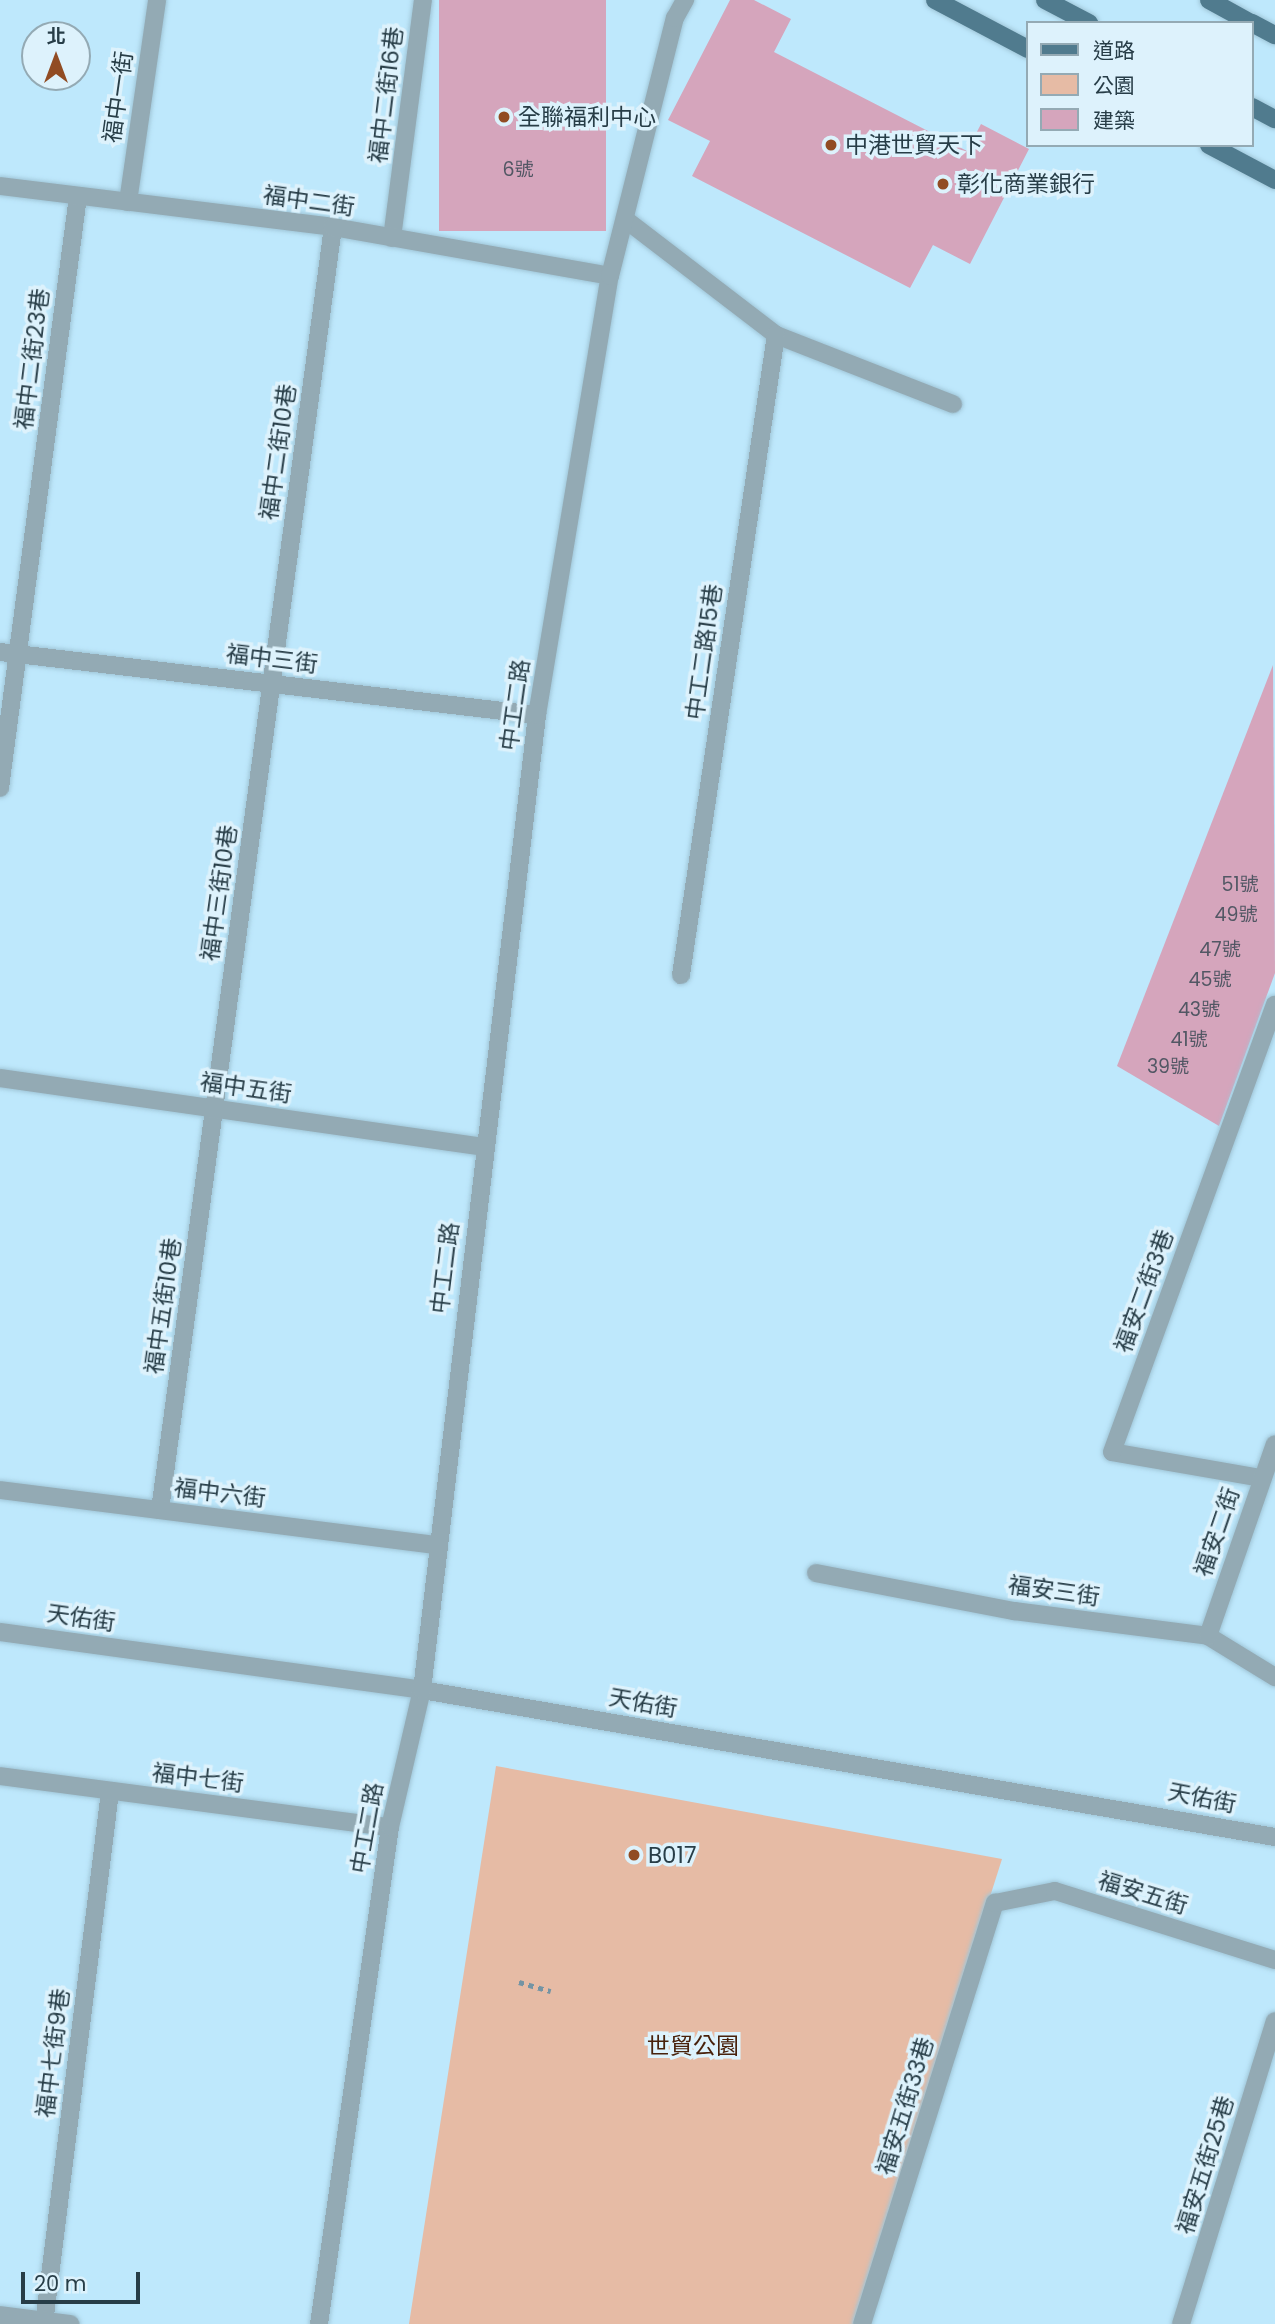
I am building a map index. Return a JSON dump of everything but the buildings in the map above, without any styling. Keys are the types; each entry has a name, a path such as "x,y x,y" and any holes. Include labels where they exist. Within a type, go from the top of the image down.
{"main road":[{"path":"936,0 1026,48"},
{"path":"1045,0 1085,21"},
{"path":"1209,0 1248,21"},
{"path":"1254,24 1275,36"},
{"path":"1254,108 1275,119"},
{"path":"1213,147 1275,180"}],"street":[{"name":"福中一街","path":"128,202 157,0"},
{"name":"福中二街16巷","path":"392,238 423,0"},
{"name":"中工二路","path":"320,2324 390,1827 422,1690 435,1545 537,715 610,276 675,18 685,0"},
{"name":"福中二街","path":"0,186 333,227 610,276"},
{"name":"福中二街23巷","path":"0,788 78,196"},
{"path":"625,219 776,335 953,404"},
{"name":"福中二街10巷","path":"271,684 333,227"},
{"name":"中工二路15巷","path":"681,975 776,335"},
{"name":"福中三街","path":"0,652 537,715"},
{"name":"福中三街10巷","path":"215,1108 271,684"},
{"name":"福安二街3巷","path":"1261,1478 1112,1452 1275,1005"},
{"name":"福中五街","path":"0,1078 485,1147"},
{"name":"福中五街10巷","path":"160,1510 215,1108"},
{"name":"福安二街","path":"1208,1636 1275,1444"},
{"name":"福中六街","path":"0,1490 435,1545"},
{"name":"福安三街","path":"816,1573 1014,1612 1208,1636 1275,1677"},
{"name":"天佑街","path":"0,1632 422,1690 1275,1837"},
{"name":"福中七街","path":"0,1776 390,1827"},
{"name":"福中七街9巷","path":"45,2322 110,1792"},
{"name":"福安五街","path":"995,1903 1055,1892 1275,1960"},
{"name":"福安五街33巷","path":"862,2324 995,1903"},
{"name":"福安五街25巷","path":"1181,2324 1275,2021"},
{"path":"0,2315 70,2324"}],"path":[{"path":"519,1982 551,1992"}],"green space":[{"name":"世貿公園","path":"496,1766 1002,1859 854,2324 409,2324"}],"place":[{"name":"全聯福利中心","path":"504,117"},
{"name":"中港世貿天下","path":"831,145"},
{"name":"彰化商業銀行","path":"943,184"},
{"name":"B017","path":"634,1855"}]}
